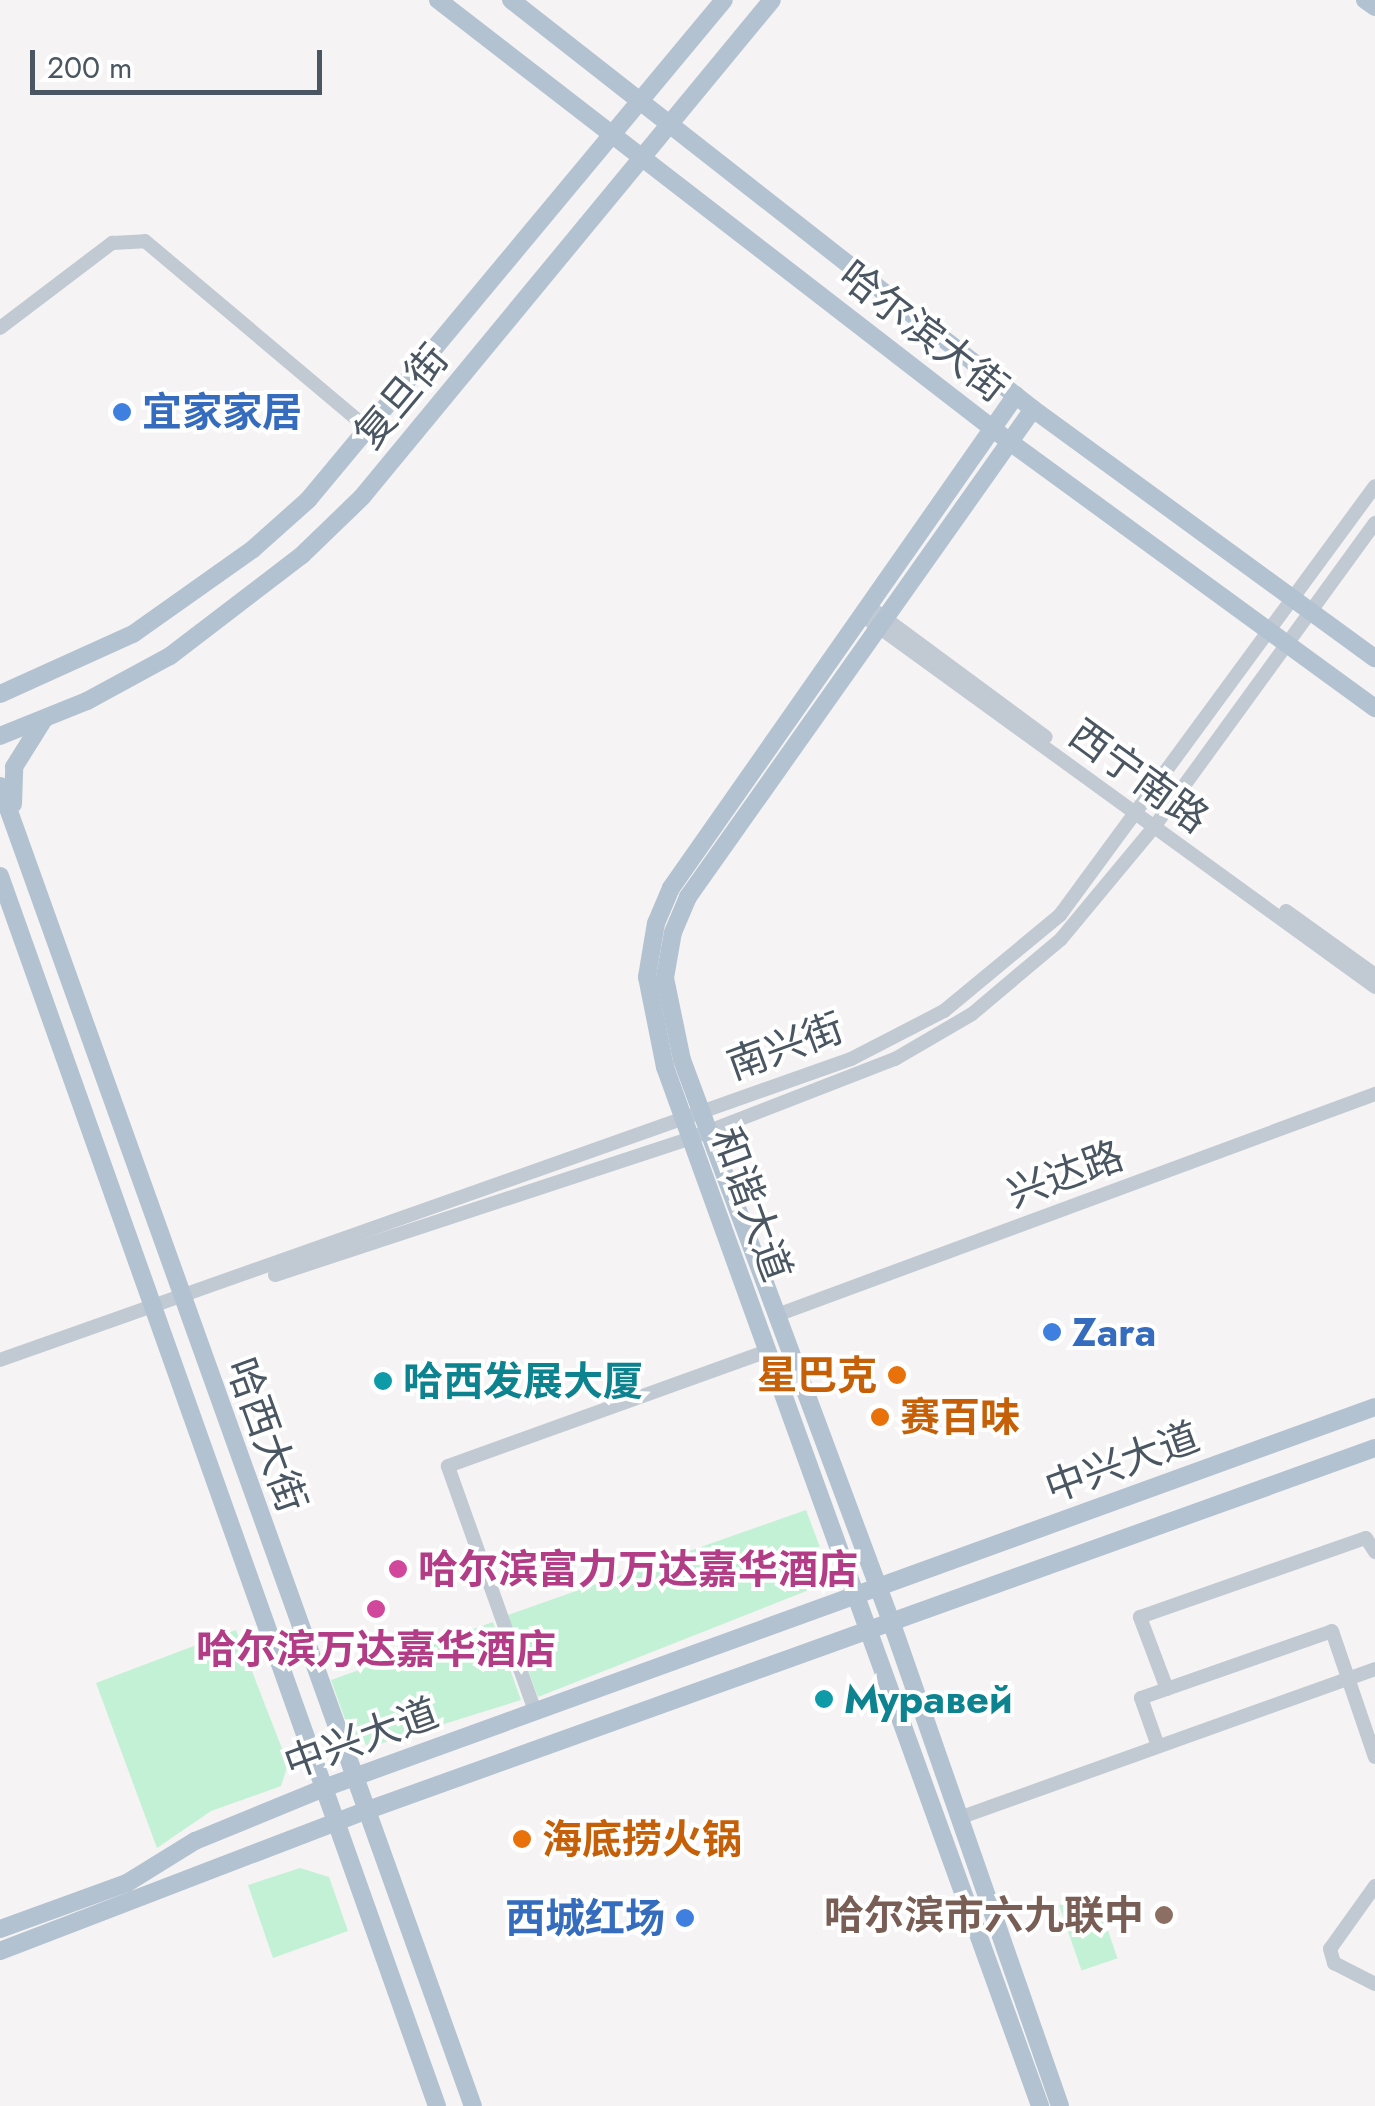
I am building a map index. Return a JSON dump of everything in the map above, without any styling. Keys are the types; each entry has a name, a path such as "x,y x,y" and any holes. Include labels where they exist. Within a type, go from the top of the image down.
{"main road":[{"name":"哈尔滨大街","path":"438,0 1010,442 1375,708"},
{"name":"哈尔滨大街","path":"511,0 1033,409 1375,658"},
{"name":"复旦街","path":"0,694 133,634 253,550 370,431 724,0"},
{"name":"复旦街","path":"0,736 170,656 302,555 362,497 772,0"},
{"path":"1365,0 1375,7"},
{"name":"和谐大道","path":"875,618 1016,395"},
{"name":"和谐大道","path":"1033,409 671,888 656,922 648,998 692,1115 777,1315 892,1624 1060,2106"},
{"path":"0,682 30,683"},
{"path":"15,829 14,767 45,718"},
{"name":"哈西大街","path":"0,786 473,2106"},
{"name":"哈西大街","path":"0,876 160,1312 437,2106"},
{"name":"和谐大道","path":"700,1134 767,1351 1040,2106"},
{"name":"中兴大道","path":"0,1929 127,1882 195,1840 324,1788 1375,1407"},
{"name":"中兴大道","path":"0,1950 368,1810 1375,1448"}],"street":[{"path":"0,328 112,243 145,241 370,431"},
{"name":"南兴街","path":"0,1369 850,1059 944,1011 1049,928 1142,812 1268,630 1375,486"},
{"name":"南兴街","path":"183,1303 700,1134 896,1059 972,1014 1061,939 1156,823 1375,523"},
{"name":"西宁南路","path":"875,618 1375,988"},
{"name":"西宁南路","path":"1156,823 1375,975"},
{"name":"兴达路","path":"777,1315 1375,1094"},
{"name":"南兴街","path":"0,1360 160,1312"},
{"path":"535,1712 448,1466 767,1351"},
{"path":"1166,1689 1140,1617 1366,1538 1375,1552"},
{"path":"1158,1746 1141,1698 1332,1631 1375,1758"},
{"path":"959,1818 1375,1669"},
{"path":"1375,1886 1330,1950 1334,1962 1375,1984"}],"green space":[{"path":"806,1510 827,1566 814,1588 538,1697 508,1615"},
{"path":"493,1622 521,1700 370,1747 351,1736 331,1680"},
{"path":"236,1630 288,1764 281,1786 211,1811 157,1848 96,1683"},
{"path":"300,1868 329,1877 348,1931 273,1958 248,1885"},
{"path":"1095,1893 1117,1958 1082,1971 1059,1905"}],"place":[{"name":"宜家家居","path":"122,412"},
{"name":"Zara","path":"1052,1332"},
{"name":"星巴克","path":"897,1375"},
{"name":"哈西发展大厦","path":"383,1381"},
{"name":"赛百味","path":"880,1417"},
{"name":"哈尔滨富力万达嘉华酒店","path":"398,1569"},
{"name":"哈尔滨万达嘉华酒店","path":"376,1609"},
{"name":"Муравей","path":"824,1699"},
{"name":"海底捞火锅","path":"522,1839"},
{"name":"哈尔滨市六九联中","path":"1164,1915"},
{"name":"西城红场","path":"685,1918"}]}
